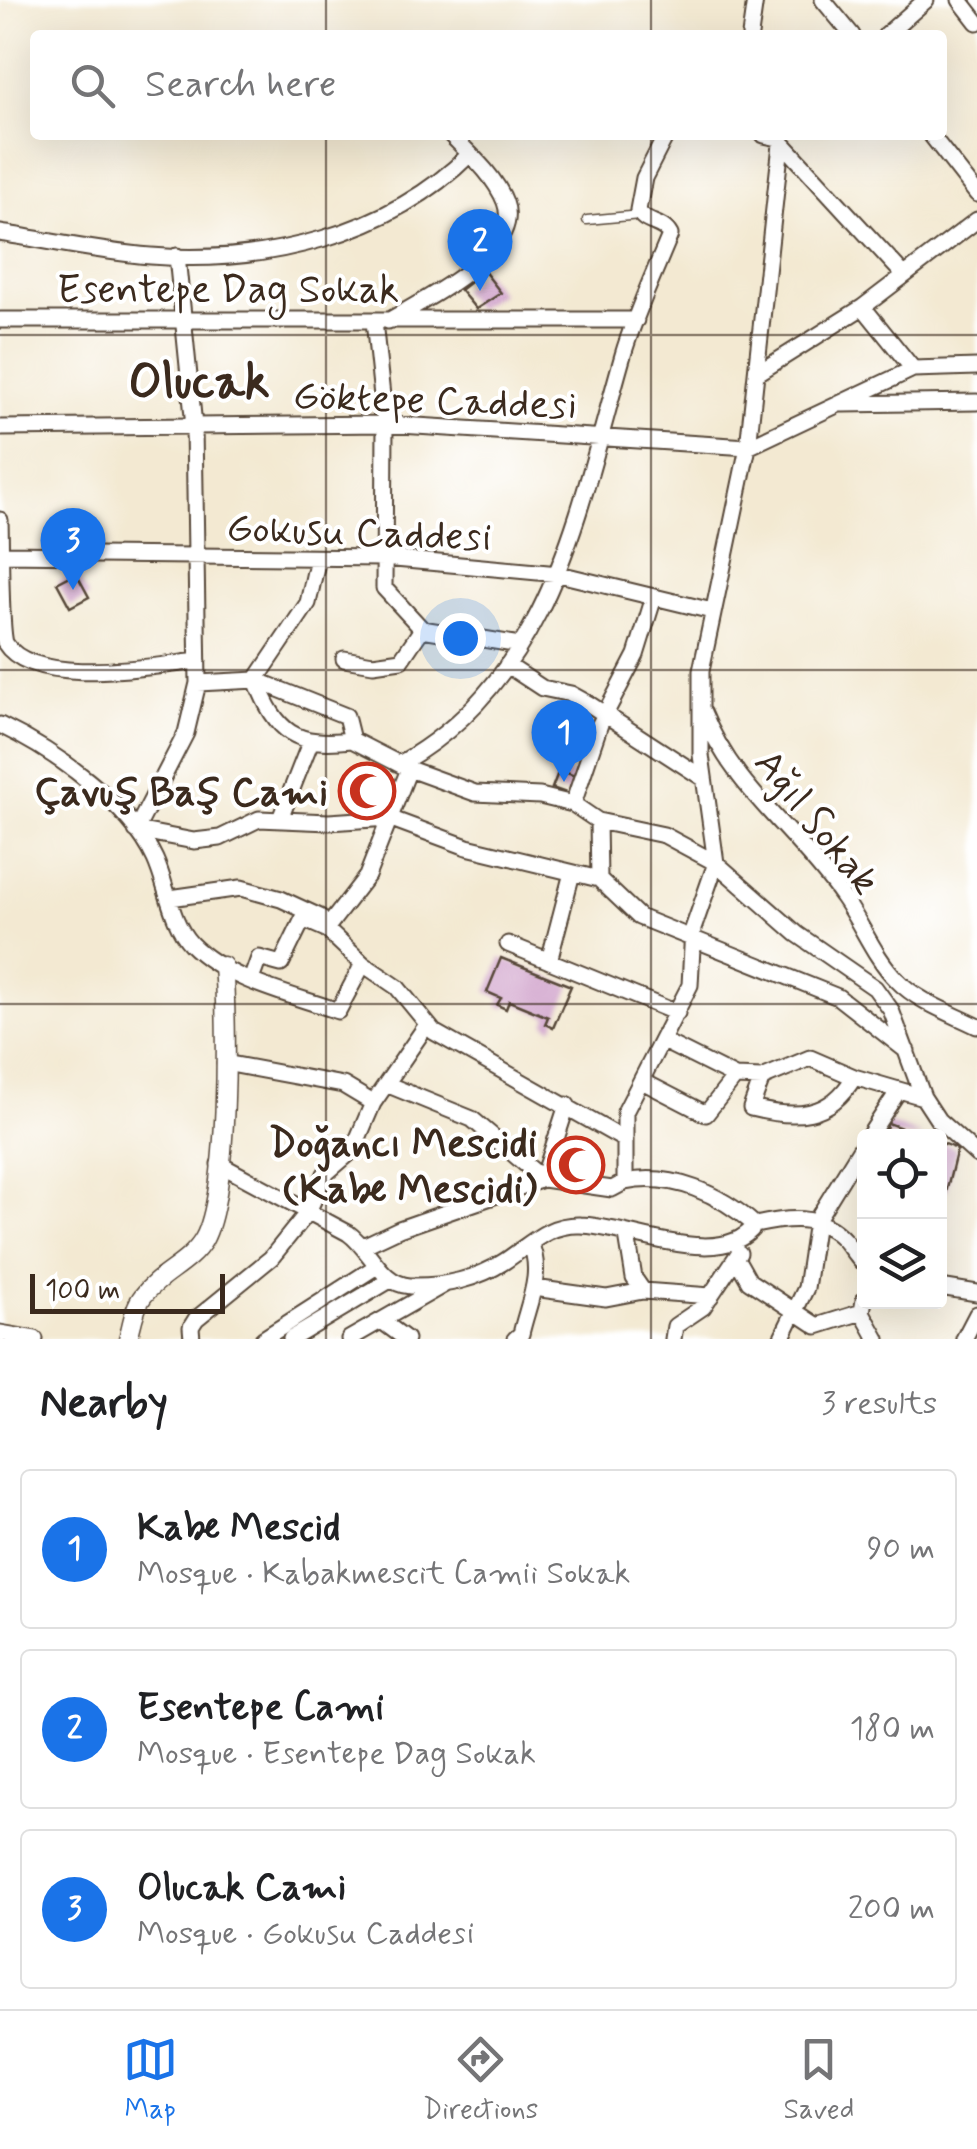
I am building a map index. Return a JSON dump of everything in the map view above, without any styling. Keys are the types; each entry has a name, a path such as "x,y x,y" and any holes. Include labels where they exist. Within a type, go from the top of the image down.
{"street":[{"path":"751,30 755,0"},
{"path":"822,0 848,30"},
{"path":"892,30 926,0"},
{"path":"960,0 977,22"},
{"path":"456,140 504,200 506,230 471,269 381,321 384,588 422,630 520,645"},
{"path":"329,925 367,876 405,766 444,739 494,687 559,574 636,320 670,234 662,225 640,215 644,178 663,140"},
{"path":"625,1182 626,1112 690,985 692,939 716,863 704,778 699,701 712,611 748,446 758,374 775,140"},
{"path":"779,140 904,275"},
{"path":"935,140 977,194"},
{"path":"0,233 120,253 177,256 292,246 358,226 427,192 470,154"},
{"path":"758,374 864,307 977,220"},
{"path":"136,830 193,716 198,683 194,426 187,321 177,256"},
{"path":"864,307 912,369"},
{"name":"Esentepe Dag Sokak","path":"0,320 636,320"},
{"path":"748,446 912,369 977,367"},
{"path":"832,404 977,402"},
{"name":"Göktepe Caddesi","path":"0,428 385,424 748,446"},
{"path":"0,520 0,624 4,642 18,656 47,668 98,671 198,662"},
{"name":"Gokusu Caddesi","path":"1,554 384,558 559,574 712,611"},
{"path":"256,680 308,603 318,558"},
{"path":"574,804 605,714 636,655 654,597"},
{"path":"344,658 374,664 401,660 422,630"},
{"path":"507,665 542,688 571,694 704,778"},
{"path":"198,683 256,680 346,716 352,740"},
{"path":"256,680 283,730 310,743 352,740 475,793 540,796 574,804 598,821 664,835 716,863 796,934 880,995 891,1010 922,1096 938,1120 975,1151"},
{"name":"Ağıl Sokak","path":"699,701 716,743 745,788 842,895 895,979"},
{"path":"0,725 56,754 136,830 150,848 184,935 223,966 338,1011 363,964"},
{"path":"280,819 310,743"},
{"path":"136,830 194,840 220,838 259,819 329,822 389,818 467,847 599,879 640,917 822,988 907,1051"},
{"path":"598,821 599,879"},
{"path":"549,961 572,873"},
{"path":"170,898 241,888 281,899 329,925 363,964 397,987 426,1026 626,1140"},
{"path":"251,980 259,958 280,964 303,919 329,925"},
{"path":"508,944 677,1014"},
{"path":"128,1339 143,1294 185,1260 207,1235 220,1164 228,1026 223,966"},
{"path":"880,995 895,979 914,994 977,1026"},
{"path":"192,1339 190,1328 196,1319 272,1258 308,1212 325,1174 353,1150 374,1103 426,1026"},
{"path":"663,1041 736,1076 762,1078 810,1058 854,1077 922,1096"},
{"path":"225,1064 344,1085 374,1103"},
{"path":"642,1080 706,1114 736,1076"},
{"path":"762,1078 752,1108 789,1118 817,1112 844,1094 854,1077"},
{"path":"386,1084 472,1120 543,1179"},
{"path":"873,1129 899,1090"},
{"path":"543,1179 567,1106"},
{"path":"781,1339 796,1314 812,1262 816,1222 857,1155"},
{"path":"220,1164 366,1245 390,1280 405,1286 482,1274 545,1230 562,1226 583,1225 627,1235 722,1244 790,1217 816,1222 841,1236 857,1255"},
{"path":"366,1245 398,1229 543,1179 612,1189 652,1176 736,1208 752,1230"},
{"path":"672,1339 675,1326 710,1296 752,1230"},
{"path":"627,1235 634,1278 643,1291"},
{"path":"519,1337 538,1259 530,1243"},
{"path":"736,1258 749,1281 817,1332 859,1309"},
{"path":"263,1339 377,1266"},
{"path":"291,1339 390,1280"},
{"path":"349,1339 448,1282"},
{"path":"534,1288 606,1298 643,1291 710,1296"},
{"path":"947,1288 977,1293"},
{"path":"865,1309 877,1339"},
{"path":"964,1339 977,1314"},
{"path":"383,1322 406,1339"},
{"path":"0,1333 35,1339"}],"lane":[{"path":"587,220 640,215"}],"building":[{"path":"484,271 501,293 476,309 460,290"},
{"path":"76,573 89,597 70,607 57,583"},
{"path":"559,770 575,776 569,794 552,788"},
{"name":"Çavuş Baş Cami","path":"372,776 380,800 363,806 355,782"},
{"path":"501,958 571,986 553,1028 545,1024 548,1017 509,1001 506,1009 497,1005 501,998 487,992"},
{"path":"947,1145 957,1149 947,1189"},
{"name":"Doğancı Mescidi (Kabe Mescidi)","path":"590,1150 597,1162 591,1166 594,1172 576,1182 566,1179 558,1163 576,1152"}],"place":[{"name":"Esentepe Cami","path":"480,291"},
{"name":"Olucak Cami","path":"73,590"},
{"name":"Kabe Mescid","path":"564,782"},
{"name":"Çavuş Baş Cami","path":"367,791"},
{"name":"Doğancı Mescidi (Kabe Mescidi)","path":"576,1165"}],"district":[{"name":"Olucak","path":"199,379"}]}
